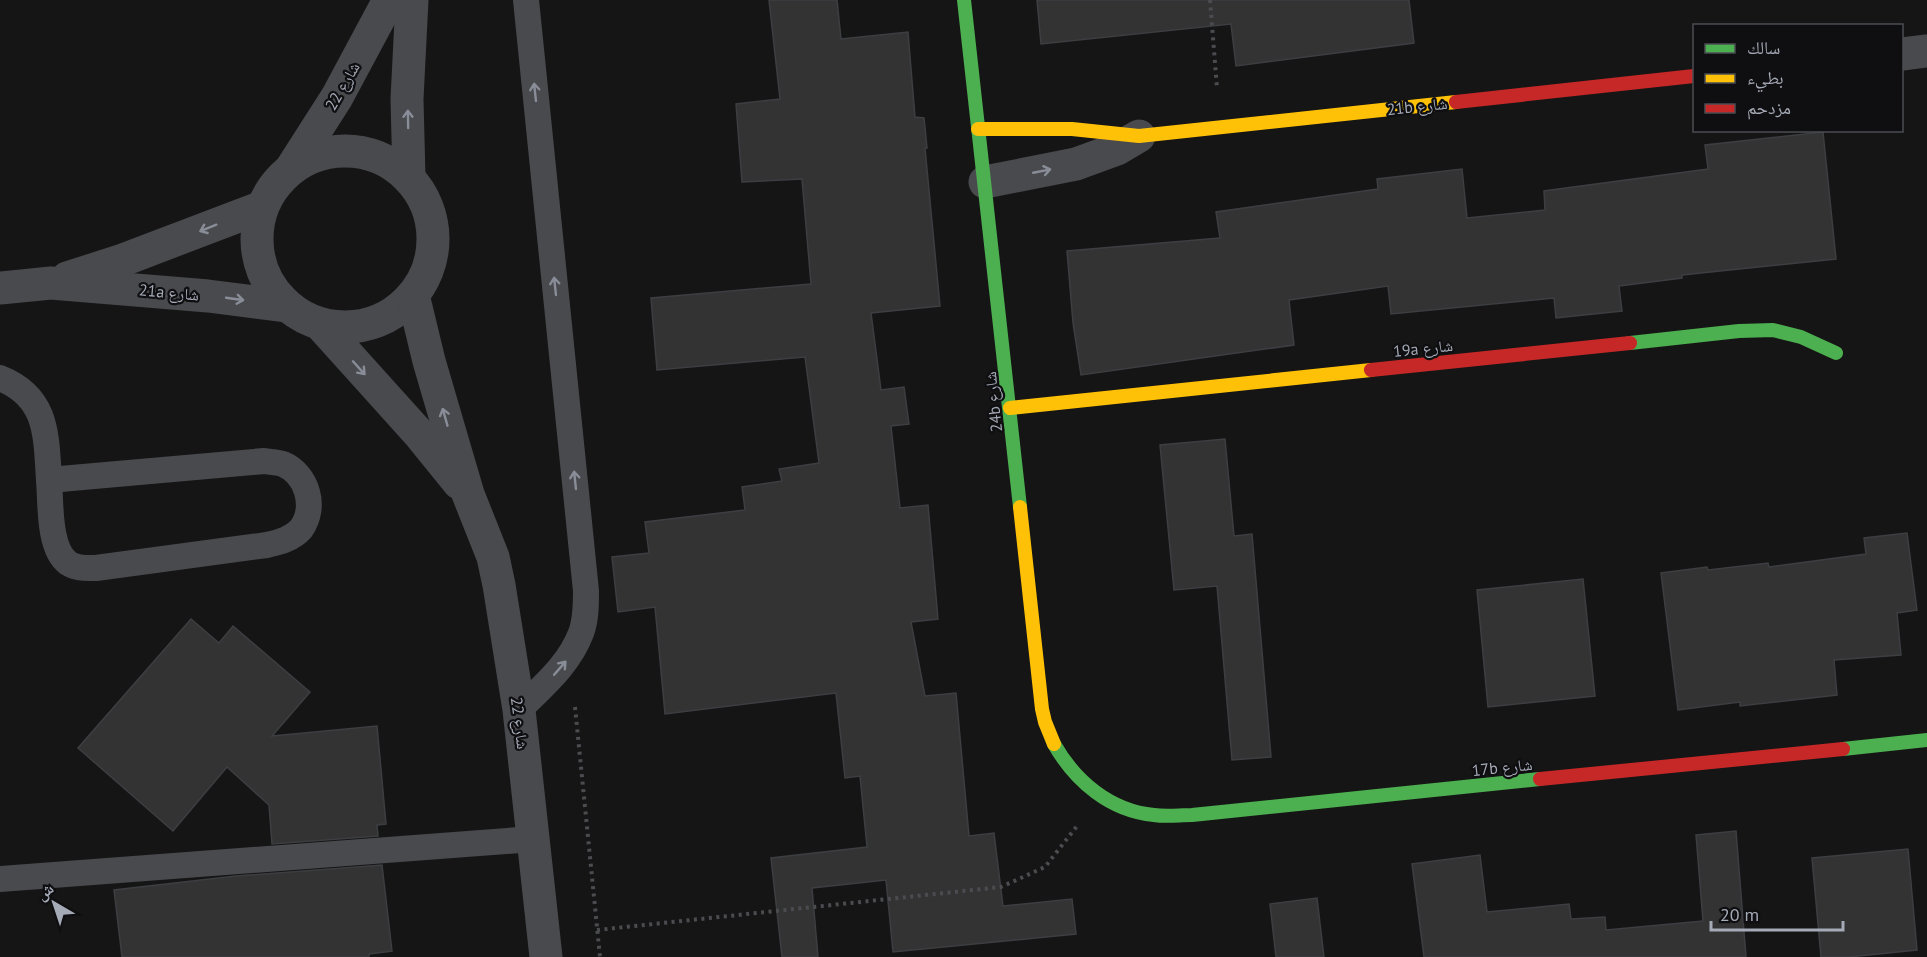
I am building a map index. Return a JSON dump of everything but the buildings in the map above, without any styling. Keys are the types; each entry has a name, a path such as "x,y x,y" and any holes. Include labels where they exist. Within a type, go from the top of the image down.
{"street":[{"name":"شارع 22","path":"290,170 337,97 390,0"},
{"path":"409,178 407,99 412,0"},
{"name":"24b شارع","path":"964,0 1039,686 1045,722 1062,759 1087,787"},
{"path":"1903,54 1927,51"},
{"name":"21b شارع","path":"978,129 1072,129 1139,136 1693,76"},
{"name":"21b شارع","path":"985,182 1076,164 1117,149 1139,136"},
{"path":"351,151 383,159 409,178 424,199 432,223 433,240 426,274 413,295 387,317 354,328 320,324 302,317 286,306 272,290 262,271 257,249 257,228 262,207 274,187 290,170 319,155 351,151"},
{"name":"21a شارع","path":"51,283 143,253 262,207"},
{"name":"21a شارع","path":"0,288 51,283 208,296 286,306"},
{"name":"شارع 22","path":"413,295 429,362 468,494 493,557 499,585 519,710 546,957"},
{"name":"شارع 22","path":"320,324 420,435 468,494"},
{"name":"19a شارع","path":"1010,408 1739,331 1773,330 1801,337 1836,352"},
{"name":"17b شارع","path":"1087,787 1112,805 1151,816 1192,815 1927,740"}],"lane":[{"path":"519,710 569,657 582,633 586,591 526,0"},
{"path":"0,378 13,383 29,396 40,413 46,432 49,480 54,537 59,551 67,562 81,568 96,568 286,541 301,529 308,511 308,492 298,475 283,464 264,461 49,480"},
{"path":"0,879 533,839"}],"path":[{"path":"1210,0 1221,128"},
{"path":"569,657 600,957"},
{"path":"597,930 1000,887 1045,867 1077,828 1087,787"}],"traffic: fast":[{"path":"964,0 1020,507"},
{"path":"1630,343 1739,331 1773,330 1801,337 1836,353"},
{"path":"1843,749 1927,740"},
{"path":"1054,744 1072,770 1095,792 1123,807 1159,816 1192,815 1540,779"}],"traffic: slow":[{"path":"978,129 1072,129 1139,136 1456,102"},
{"path":"1010,408 1371,370"},
{"path":"1020,507 1042,709 1054,744"}],"traffic: jam":[{"path":"1456,102 1693,76"},
{"path":"1371,370 1630,343"},
{"path":"1540,779 1843,749"}]}
